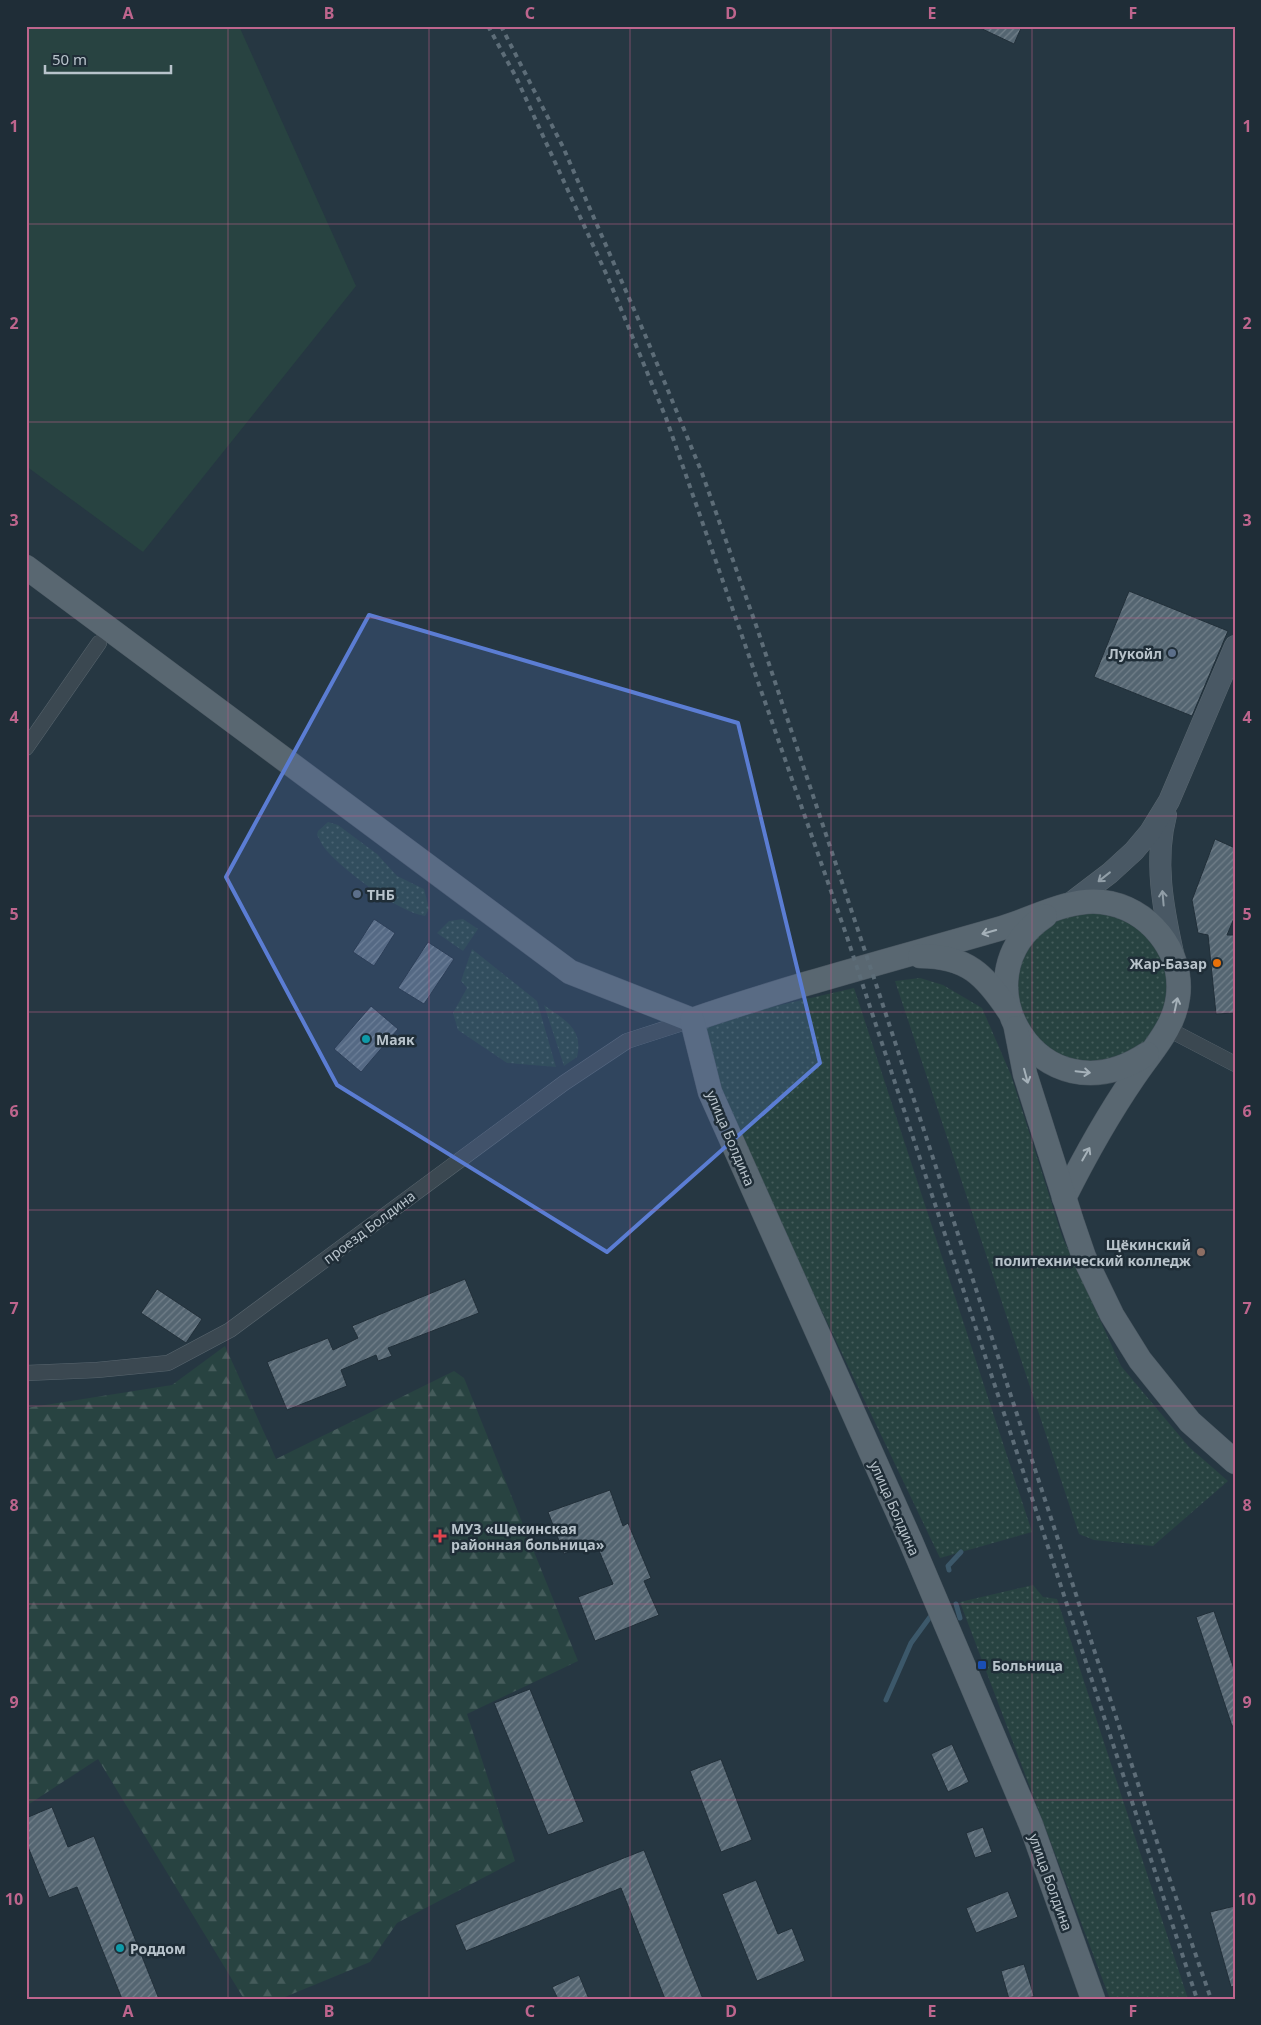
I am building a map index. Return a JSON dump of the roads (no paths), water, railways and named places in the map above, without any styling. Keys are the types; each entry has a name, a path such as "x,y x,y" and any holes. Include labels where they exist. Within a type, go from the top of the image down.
{"main road":[{"path":"26,567 570,972 692,1020 748,1001 1006,927 1060,908 1084,902 1102,902 1118,905 1133,912 1147,921 1169,947 1178,979 1175,1013 1164,1035 1134,1077 1085,1156 1064,1198"},
{"path":"1060,908 1038,921 1026,932 1010,962 1007,987 1026,1074 1064,1198 1084,1257 1112,1315 1140,1360 1190,1422 1235,1462"},
{"path":"906,956 940,956 959,962 979,973 994,988 1026,1042 1037,1054 1052,1064 1067,1070 1101,1074 1117,1070 1133,1064 1147,1054 1164,1035"},
{"name":"улица Болдина","path":"692,1020 710,1092 910,1542 1031,1825 1093,1999"}],"street":[{"path":"26,748 99,643"},
{"path":"1060,908 1110,873 1134,851 1150,832 1169,801 1235,646"},
{"path":"1169,801 1161,832 1159,859 1165,916 1175,963"},
{"name":"проезд Болдина","path":"26,1373 97,1370 168,1363 230,1330 572,1078 627,1041 692,1020"},
{"path":"1164,1035 1235,1064"}],"waterway":[{"path":"949,1570 948,1566 961,1552"},
{"path":"956,1604 960,1618"},
{"path":"886,1700 911,1643 930,1617"}],"railway":[{"path":"488,26 516,77 609,280 666,418 847,937 1197,1999"},
{"path":"501,26 563,147 646,337 702,473 757,628 878,990 1161,1854 1211,1999"}],"place":[{"name":"Лукойл","path":"1172,653"},
{"name":"ТНБ","path":"357,894"},
{"name":"Жар-Базар","path":"1217,963"},
{"name":"Маяк","path":"366,1039"},
{"name":"Щёкинский политехнический колледж","path":"1201,1252"},
{"name":"МУЗ «Щекинская районная больница»","path":"440,1536"},
{"name":"Больница","path":"982,1665"},
{"name":"Роддом","path":"120,1948"}]}
